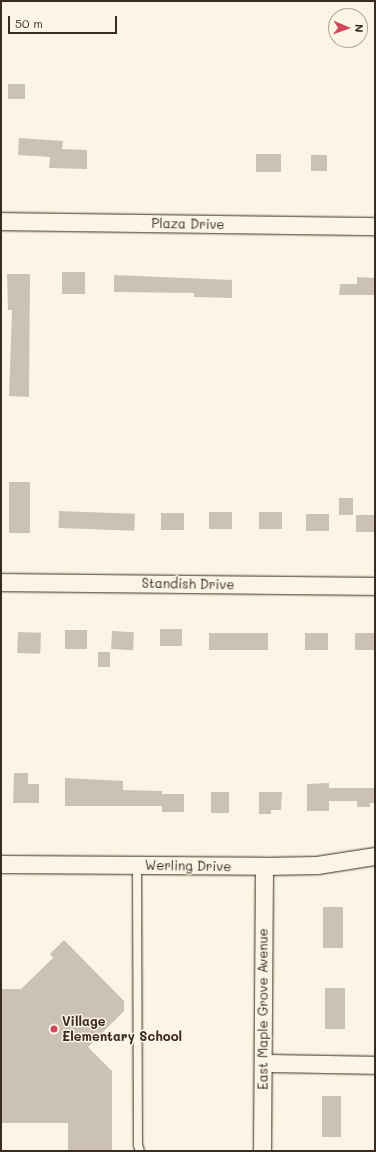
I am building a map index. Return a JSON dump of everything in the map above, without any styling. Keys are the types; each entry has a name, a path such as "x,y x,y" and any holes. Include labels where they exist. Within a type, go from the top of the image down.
{"street":[{"name":"Plaza Drive","path":"1,222 375,226"},
{"name":"Standish Drive","path":"1,582 375,586"},
{"name":"Werling Drive","path":"1,864 264,866 324,864 375,856"},
{"name":"East Maple Grove Avenue","path":"262,1151 264,866"},
{"path":"263,1064 375,1066"}],"lane":[{"path":"137,865 138,1145 140,1151"}],"building":[{"path":"8,84 25,84 25,99 8,99"},
{"path":"19,138 63,141 62,149 87,150 87,169 49,168 50,157 18,155"},
{"path":"256,154 281,154 281,172 256,172"},
{"path":"311,155 327,155 327,171 311,171"},
{"path":"62,272 85,272 85,294 62,294"},
{"path":"7,274 30,274 29,397 9,396 12,310 8,310"},
{"path":"114,275 232,280 232,298 194,297 194,293 114,292"},
{"path":"357,277 375,278 375,295 339,295 340,284 357,284"},
{"path":"9,482 30,482 30,533 9,533"},
{"path":"339,498 353,498 353,515 339,515"},
{"path":"59,511 135,514 134,531 58,528"},
{"path":"209,512 232,512 232,529 209,529"},
{"path":"259,512 282,512 282,529 259,529"},
{"path":"161,513 184,513 184,530 161,530"},
{"path":"306,514 329,514 329,531 306,531"},
{"path":"356,515 375,515 375,532 356,532"},
{"path":"160,629 182,629 182,646 160,646"},
{"path":"65,630 87,630 87,649 65,649"},
{"path":"112,631 134,632 133,650 111,649"},
{"path":"18,632 41,633 40,654 17,653"},
{"path":"209,633 268,633 268,650 209,650"},
{"path":"305,633 328,633 328,650 305,650"},
{"path":"355,633 375,633 375,650 355,650"},
{"path":"98,652 110,652 110,667 98,667"},
{"path":"14,773 28,773 28,784 39,784 39,803 13,803"},
{"path":"65,778 123,781 123,790 162,791 162,794 184,794 184,812 162,812 162,806 65,806"},
{"path":"329,783 329,788 375,788 375,803 370,803 370,807 357,807 357,801 329,801 329,811 307,811 307,784"},
{"path":"211,792 229,792 229,813 211,813"},
{"path":"259,792 282,792 281,810 271,810 271,814 259,814"},
{"path":"323,907 343,907 343,948 323,948"},
{"name":"Village Elementary School","path":"64,940 124,1001 124,1011 88,1047 112,1071 112,1151 68,1151 68,1123 1,1123 1,989 21,989 53,958 50,954"},
{"path":"325,988 345,988 345,1029 325,1029"},
{"path":"322,1096 341,1096 341,1137 322,1137"}],"place":[{"name":"Village Elementary School","path":"54,1029"}]}
